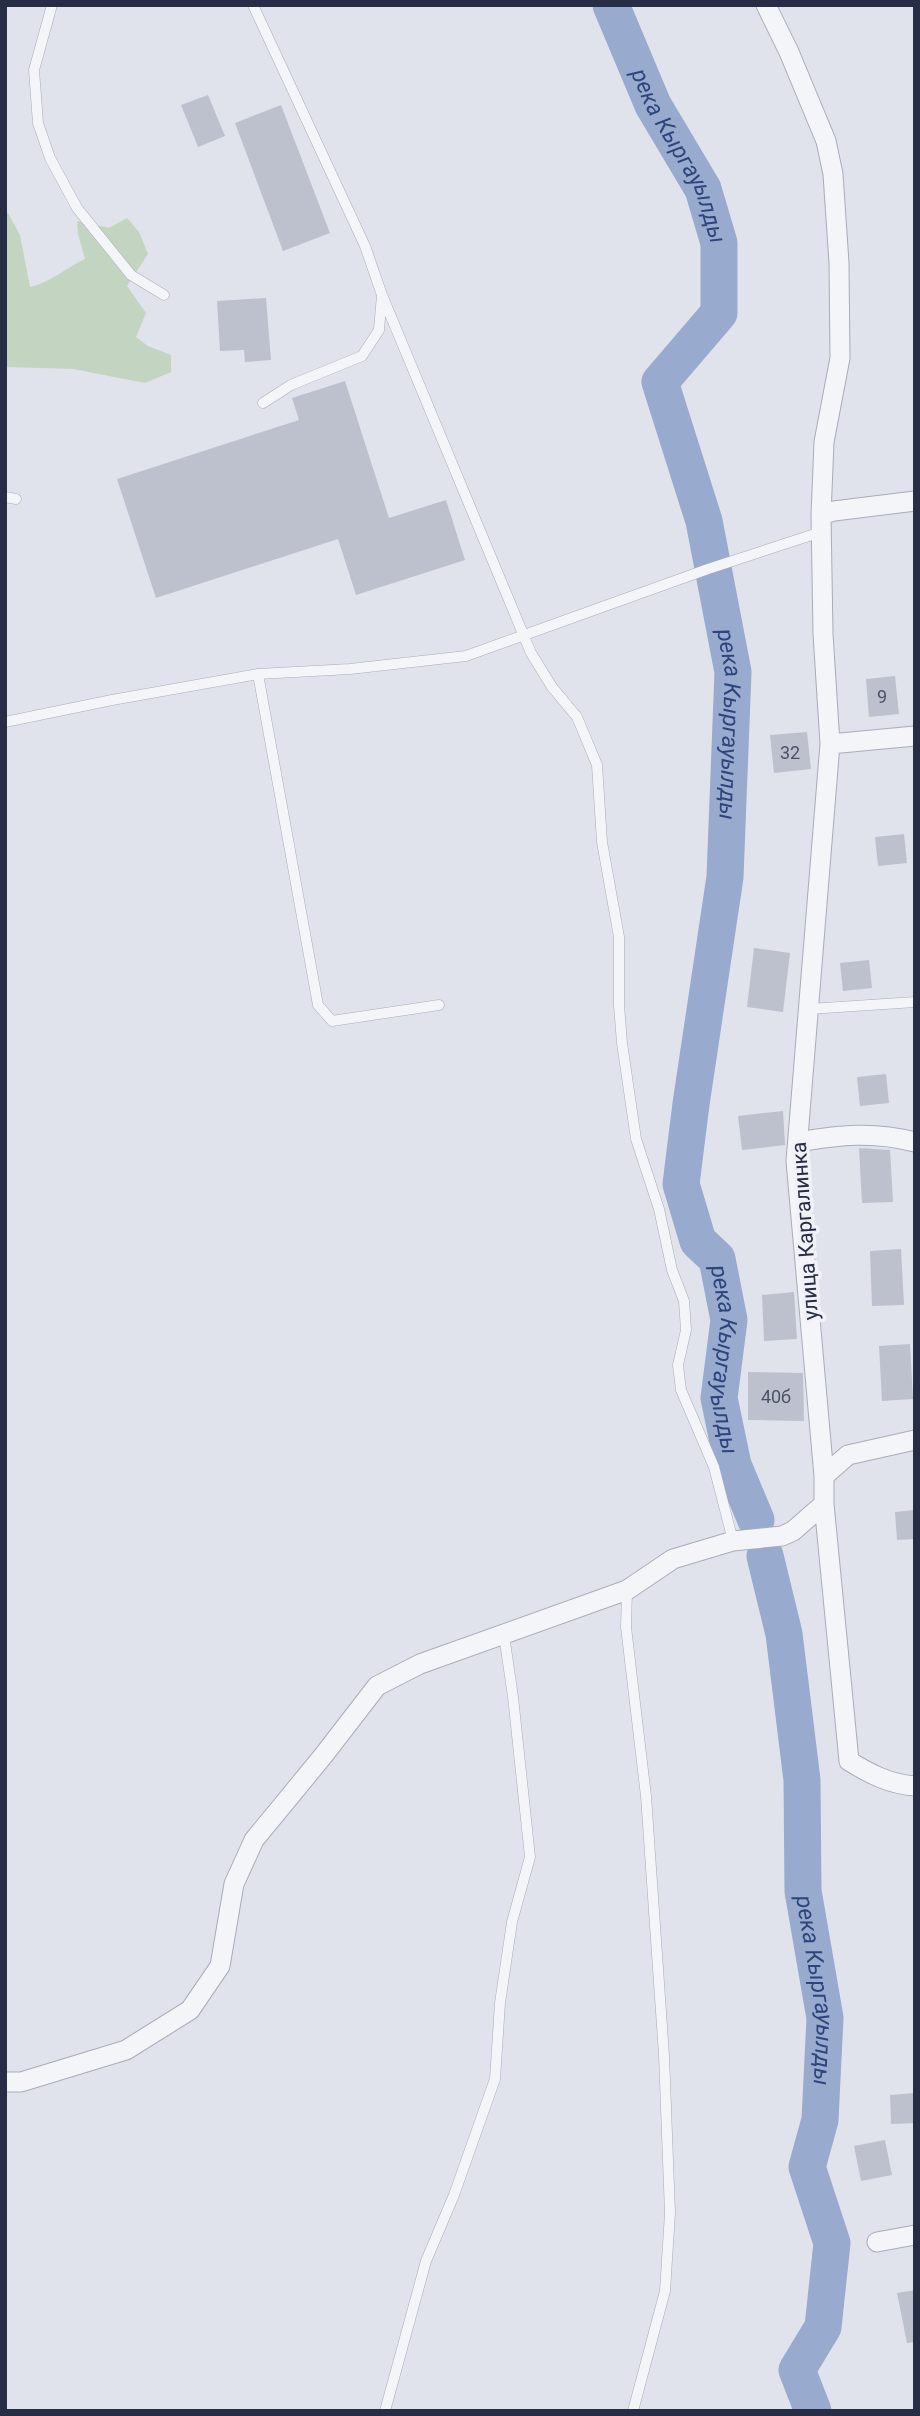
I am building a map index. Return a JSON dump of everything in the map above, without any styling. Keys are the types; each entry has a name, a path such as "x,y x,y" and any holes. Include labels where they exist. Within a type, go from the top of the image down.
{"street":[{"name":"улица Каргалинка","path":"766,5 826,141 833,174 839,263 840,358 824,442 821,524 823,634 830,744 796,1161 824,1476 824,1504 849,1761 874,1776 899,1785 915,1786"},
{"path":"821,524 834,511 915,501"},
{"path":"830,744 915,736"},
{"path":"798,1142 846,1134 892,1136 915,1142"},
{"path":"824,1476 848,1455 915,1440"},
{"path":"5,2082 21,2082 126,2050 190,2011 220,1966 234,1884 254,1840 377,1686 420,1664 627,1590 673,1559 733,1541 782,1536 793,1531 824,1504"},
{"path":"877,2242 915,2235"}],"lane":[{"path":"52,5 34,70 38,123 50,158 77,208 131,275 164,295"},
{"path":"253,5 365,246 382,295 524,637 552,687 577,717 597,765 602,842 618,937 622,1043 636,1139 659,1209 672,1270 684,1301 686,1330 678,1365 681,1390 714,1467 733,1541"},
{"path":"263,403 291,385 362,356 379,330 382,295"},
{"path":"5,722 112,699 258,674 350,669 466,656 722,564 821,524"},
{"path":"258,674 318,1005 331,1021 439,1004"},
{"path":"809,1009 915,1002"},
{"path":"627,1590 626,1628 646,1796 664,2055 670,2213 665,2291 633,2411"},
{"path":"385,2411 426,2260 454,2195 495,2079 500,2003 512,1922 530,1857 504,1635"}],"green space":[{"path":"5,212 20,235 30,287 45,282 85,259 77,221 109,228 127,218 139,232 148,254 127,286 146,313 136,337 148,346 171,355 171,372 145,383 73,369 5,367"}],"building":[{"path":"208,95 225,136 198,147 181,105"},
{"path":"281,105 330,233 283,251 235,123"},
{"path":"266,298 271,360 245,362 244,350 220,351 217,301"},
{"path":"345,381 389,518 446,500 465,560 356,595 338,539 156,598 117,479 299,420 292,398"},
{"path":"895,676 899,714 869,717 866,679"},
{"path":"807,732 811,769 774,773 770,735"},
{"path":"904,834 907,863 878,866 875,837"},
{"path":"754,948 790,953 783,1012 747,1007"},
{"path":"869,960 872,988 843,991 840,963"},
{"path":"886,1074 889,1103 860,1106 857,1077"},
{"path":"783,1111 785,1145 742,1150 738,1116"},
{"path":"859,1148 890,1150 893,1202 862,1203"},
{"path":"901,1249 904,1305 872,1306 870,1251"},
{"path":"794,1292 797,1339 764,1341 762,1295"},
{"path":"910,1344 913,1399 882,1401 879,1346"},
{"path":"748,1372 803,1373 804,1421 748,1420"},
{"path":"915,1510 915,1539 897,1540 895,1512"},
{"path":"915,2093 915,2123 891,2124 890,2095"},
{"path":"885,2140 892,2175 861,2181 854,2146"},
{"path":"915,2290 915,2342 907,2343 897,2293"}],"waterway":[{"name":"река Кыргауылды","path":"611,5 653,105 703,189 719,243 719,313 660,382 704,521 733,672 725,877 681,1184 698,1241 717,1259 729,1320 719,1398 733,1465 756,1520"},
{"name":"река Кыргауылды","path":"765,1556 784,1634 802,1780 803,1891 825,2018 820,2120 807,2167 832,2243 823,2327 797,2370 813,2411"}]}
